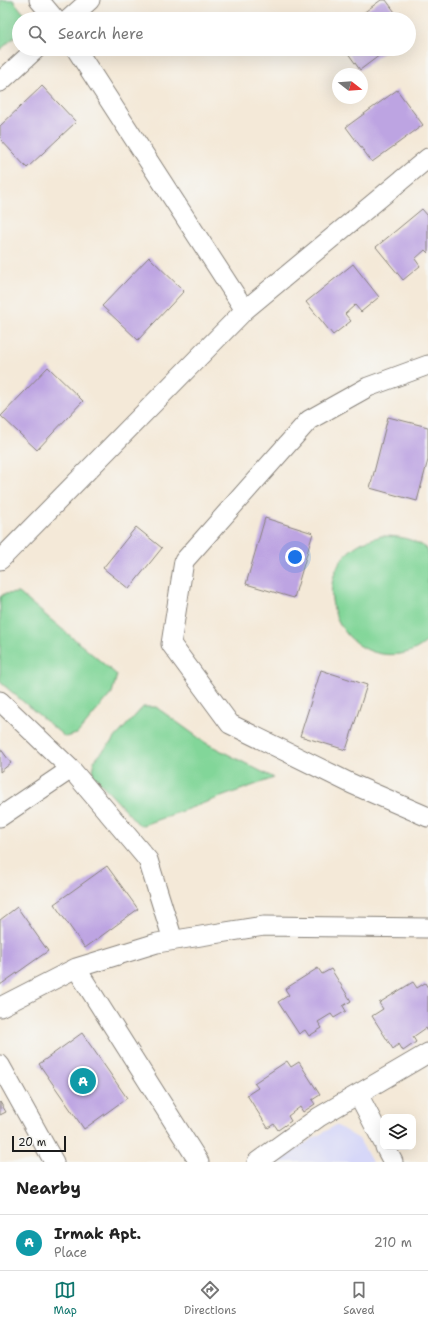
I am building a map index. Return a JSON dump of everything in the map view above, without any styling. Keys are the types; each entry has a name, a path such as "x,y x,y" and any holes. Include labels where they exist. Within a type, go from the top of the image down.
{"street":[{"path":"40,0 49,12"},
{"path":"77,12 90,0"},
{"path":"0,82 28,56"},
{"path":"81,56 245,310"},
{"path":"0,560 245,310 428,158"},
{"path":"428,365 368,387 309,420 184,561 171,644 230,724 352,784 428,817"},
{"path":"0,701 72,769 148,860 173,940"},
{"path":"0,817 72,769"},
{"path":"0,1007 76,968 157,943 173,940 264,926 428,928"},
{"path":"76,968 199,1162"},
{"path":"257,1162 319,1117 428,1053"},
{"path":"0,1065 54,1162"},
{"path":"358,1094 380,1136"},
{"path":"387,1150 393,1162"}],"shaded area":[{"path":"336,1125 359,1139 372,1162 274,1162"}],"green space":[{"path":"0,0 13,0 22,12 12,12 12,39 0,50"},
{"path":"381,536 406,538 428,550 428,641 417,649 409,652 384,654 363,648 347,634 336,616 332,596 334,575 344,556 363,542"},
{"path":"19,593 117,675 112,693 77,734 65,737 0,682 0,597 4,594"},
{"path":"143,707 156,707 206,743 274,778 140,826 93,775 94,761"}],"building":[{"path":"381,0 386,0 395,12 365,12"},
{"path":"350,56 379,56 363,68 359,68"},
{"path":"42,86 76,122 27,168 0,139 0,126"},
{"path":"397,90 423,125 372,162 346,127"},
{"path":"422,209 428,216 428,253 425,250 415,259 420,266 403,280 376,247"},
{"path":"149,257 184,291 138,340 102,306"},
{"path":"353,264 379,297 361,312 355,305 345,314 351,321 333,335 306,302"},
{"path":"48,367 83,401 37,450 1,416"},
{"path":"388,417 428,427 428,460 417,501 370,488"},
{"path":"265,518 313,533 294,598 246,584"},
{"path":"136,527 162,548 129,589 103,568"},
{"path":"321,670 367,685 346,750 300,736"},
{"path":"0,748 11,763 0,772"},
{"path":"107,866 138,909 85,948 54,904"},
{"path":"17,907 48,951 0,985 0,920"},
{"path":"318,968 322,974 331,969 351,1001 343,1006 346,1011 334,1018 331,1014 318,1022 322,1028 309,1036 305,1030 299,1034 278,1002 289,995 285,989"},
{"path":"413,982 417,988 425,983 428,988 428,1032 426,1028 413,1037 416,1042 403,1051 399,1044 393,1049 372,1016 383,1009 379,1003"},
{"path":"82,1033 127,1098 84,1129 39,1064"},
{"path":"287,1061 291,1067 299,1062 320,1095 312,1100 315,1104 303,1112 300,1107 288,1116 291,1121 278,1130 274,1124 268,1128 247,1095 258,1088 254,1083"},
{"path":"0,1102 6,1112 0,1115"}],"place":[{"name":"Irmak Apt.","path":"83,1081"}]}
